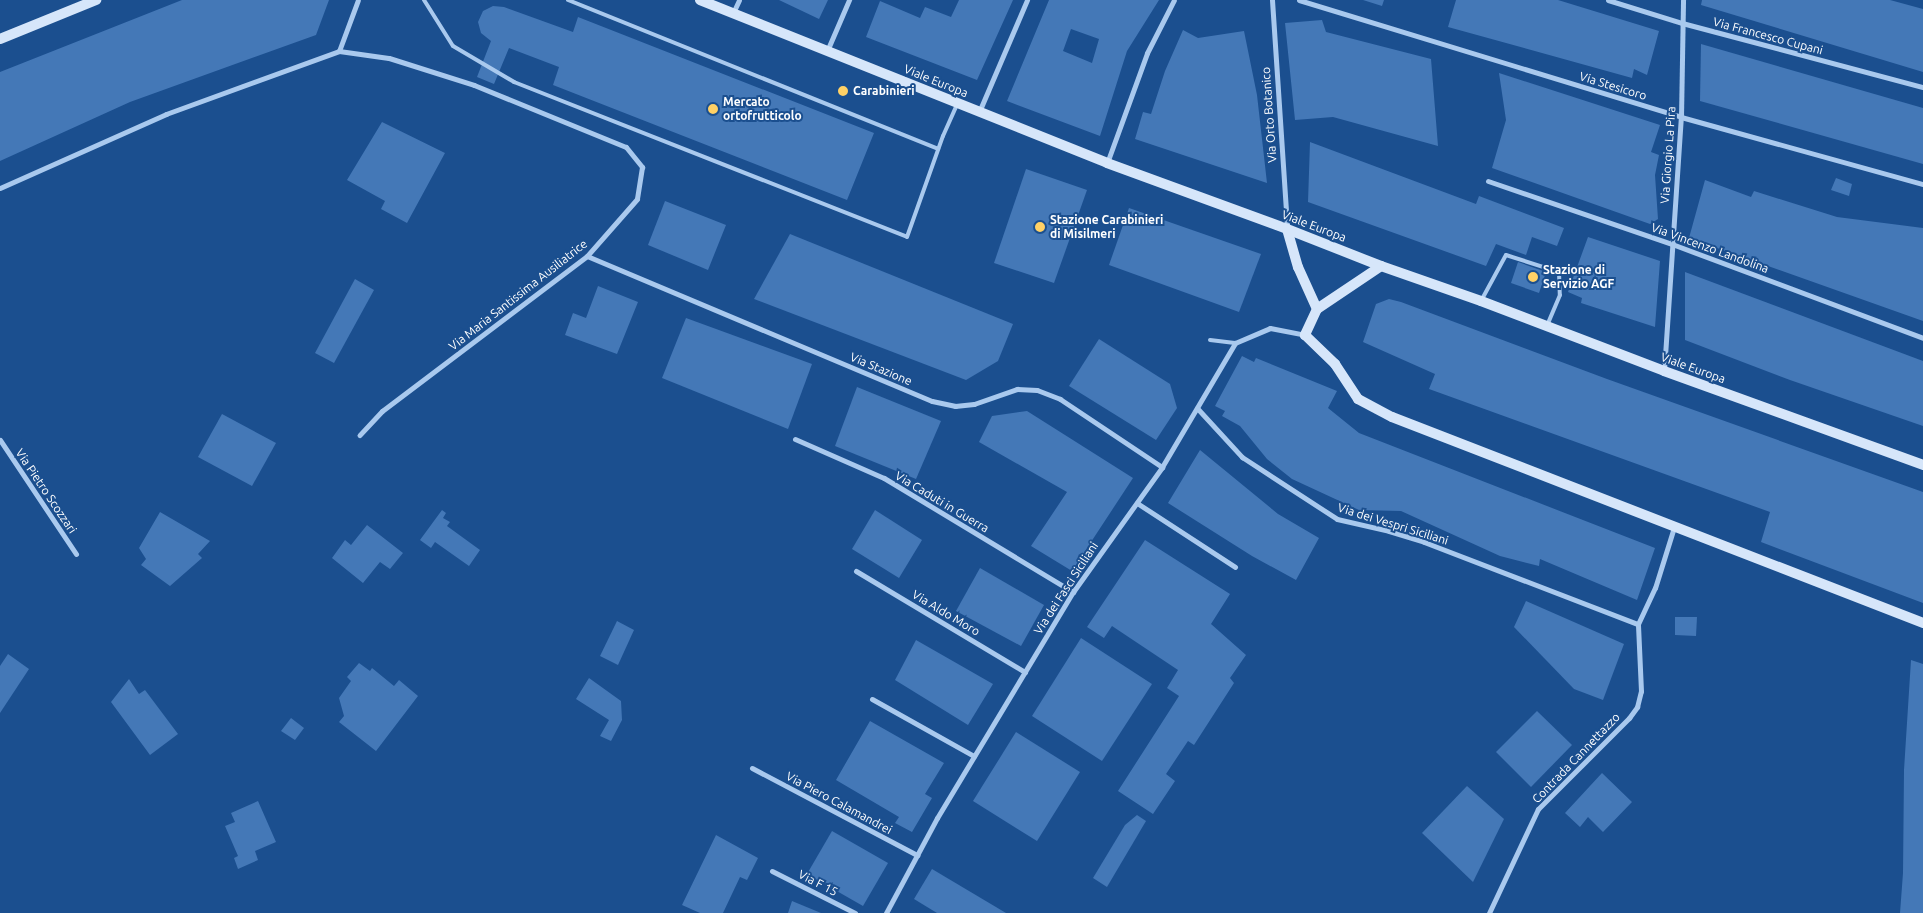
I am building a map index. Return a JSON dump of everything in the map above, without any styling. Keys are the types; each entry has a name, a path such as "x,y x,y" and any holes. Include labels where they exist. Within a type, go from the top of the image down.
{"main road":[{"path":"0,39 96,0"},
{"name":"Viale Europa","path":"700,0 1107,163 1287,229 1381,266 1481,301 1664,371 1923,465"},
{"path":"1287,229 1298,267 1317,309"},
{"path":"1381,266 1317,309 1305,335 1334,364 1358,399 1392,417 1923,623"}],"street":[{"path":"0,188 166,114 339,51 358,0"},
{"path":"733,13 739,0"},
{"path":"827,51 849,0"},
{"path":"979,112 1027,0"},
{"path":"1107,163 1147,53 1174,0"},
{"name":"Via Orto Botanico","path":"1272,0 1287,229"},
{"name":"Via Stesicoro","path":"1299,0 1681,117 1923,184"},
{"name":"Via Francesco Cupani","path":"1608,0 1682,23 1923,87"},
{"name":"Via Giorgio La Pira","path":"1664,371 1681,117 1683,0"},
{"name":"Via Maria Santissima Ausiliatrice","path":"339,51 389,58 474,85 626,147 642,168 637,199 587,256 382,411 360,435"},
{"name":"Via Vincenzo Landolina","path":"1488,182 1672,244 1923,338"},
{"name":"Via Stazione","path":"587,256 932,401 955,406 974,404 1017,389 1036,390 1060,399 1162,467"},
{"path":"1236,343 1270,328 1305,335"},
{"name":"Via dei Fasci Siciliani","path":"887,911 974,756 1073,592 1162,467 1236,343"},
{"name":"Via dei Vespri Siciliani","path":"1197,408 1242,457 1337,519 1389,531 1424,542 1638,624"},
{"name":"Via Caduti in Guerra","path":"794,439 884,478 1073,592"},
{"name":"Via Pietro Scozzari","path":"0,440 76,554"},
{"path":"1137,503 1235,567"},
{"name":"Contrada Cannettazzo","path":"1489,913 1538,809 1629,718 1637,707 1641,691 1638,624 1655,588 1674,527"},
{"name":"Via Aldo Moro","path":"856,571 1025,672"},
{"path":"872,699 974,756"},
{"name":"Via Piero Calamandrei","path":"752,768 917,855"},
{"name":"Via F 15","path":"772,871 855,913"},
{"path":"887,911 895,913"}],"lane":[{"path":"568,0 938,149"},
{"path":"426,1 453,46 514,82 907,237 938,149 958,103"},
{"path":"1481,301 1506,255 1559,272 1560,295 1546,326"},
{"path":"1210,340 1236,343"}],"building":[{"path":"182,0 329,0 316,35 130,102 0,161 0,72"},
{"path":"779,0 828,0 819,19"},
{"path":"959,0 1013,0 977,80 866,37 880,1 920,18 925,7 951,17"},
{"path":"1049,0 1159,0 1127,51 1100,136 1007,101","holes":["1071,29 1099,39 1092,63 1063,51"]},
{"path":"1363,0 1384,0 1382,6"},
{"path":"1456,0 1558,0 1659,31 1647,75 1634,69 1632,78 1448,27"},
{"path":"1702,0 1890,0 1923,9 1923,72 1701,5"},
{"name":"Mercato ortofrutticolo","path":"493,6 504,7 573,32 578,17 874,133 847,200 553,85 559,67 509,48 494,84 477,77 491,41 481,33 478,22 483,11"},
{"path":"1322,20 1326,32 1431,59 1438,146 1333,117 1295,120 1285,23"},
{"path":"1183,30 1198,38 1244,31 1257,95 1267,183 1135,139 1143,112 1151,114 1165,71"},
{"path":"1701,44 1923,108 1923,164 1700,101"},
{"path":"1499,73 1660,125 1651,152 1659,155 1655,175 1658,219 1650,224 1492,168 1506,120"},
{"path":"382,122 445,153 407,223 381,209 385,201 347,180"},
{"path":"1310,142 1476,204 1479,196 1564,228 1557,246 1532,237 1526,255 1496,244 1486,266 1308,202"},
{"name":"Stazione Carabinieri di Misilmeri","path":"1026,169 1087,190 1054,283 994,263"},
{"path":"1836,178 1852,184 1849,196 1831,190"},
{"path":"1705,180 1751,197 1754,191 1837,217 1923,228 1923,321 1689,238"},
{"path":"665,201 726,225 708,270 648,245"},
{"path":"1129,208 1261,254 1239,312 1109,265"},
{"path":"790,234 1013,324 998,361 966,380 754,299"},
{"path":"1588,237 1660,261 1655,327 1581,303 1582,298 1568,292"},
{"path":"1518,262 1546,272 1539,293 1511,283"},
{"path":"1685,272 1923,361 1923,426 1790,380 1685,340"},
{"path":"355,279 374,290 334,363 315,353"},
{"path":"598,286 638,302 617,354 565,335 573,313 586,318"},
{"path":"1389,299 1923,492 1923,603 1761,542 1770,512 1429,389 1435,374 1363,342 1376,304"},
{"path":"686,318 812,364 788,429 662,378"},
{"path":"1099,339 1170,384 1177,408 1156,440 1069,386"},
{"path":"1242,356 1254,362 1256,358 1337,391 1328,408 1359,433 1655,548 1637,600 1540,559 1539,566 1500,556 1401,511 1359,510 1292,479 1267,459 1240,426 1222,416 1225,411 1215,406"},
{"path":"857,387 941,421 916,479 835,446"},
{"path":"1027,411 1133,478 1072,571 1031,546 1067,492 979,442 992,416"},
{"path":"222,414 276,443 252,486 198,457"},
{"path":"1200,450 1278,514 1319,538 1296,580 1252,556 1168,503"},
{"path":"442,510 446,513 443,518 450,522 447,526 480,550 469,566 435,542 431,548 420,540"},
{"path":"875,510 922,540 899,578 852,549"},
{"path":"160,512 210,541 198,554 202,558 170,586 141,565 146,559 139,548"},
{"path":"367,525 403,553 390,569 380,562 363,583 332,558 345,540 351,545"},
{"path":"1145,540 1230,594 1211,624 1246,655 1230,678 1234,683 1194,745 1188,741 1166,774 1175,781 1153,814 1118,791 1179,696 1167,688 1178,670 1112,626 1104,638 1087,627"},
{"path":"980,568 1044,605 1021,646 956,611"},
{"path":"1526,601 1624,644 1603,700 1574,689 1514,627"},
{"path":"1675,617 1697,617 1696,636 1675,635"},
{"path":"617,621 634,630 618,665 600,656"},
{"path":"1081,638 1152,684 1102,761 1032,716"},
{"path":"916,640 993,684 968,725 895,680"},
{"path":"8,654 29,669 0,713 0,666"},
{"path":"1911,660 1923,664 1923,913 1900,913 1903,873 1904,770"},
{"path":"359,663 370,671 372,668 394,686 399,680 418,696 376,751 339,722 344,716 339,698 351,681 347,677"},
{"path":"589,678 621,701 622,720 611,741 600,736 609,720 576,699"},
{"path":"129,679 139,694 145,690 178,734 150,755 111,702"},
{"path":"1537,711 1572,745 1531,787 1496,752"},
{"path":"291,718 304,728 295,740 281,731"},
{"path":"870,721 944,763 925,794 932,798 912,832 895,823 899,817 836,780"},
{"path":"1016,732 1080,772 1037,841 973,801"},
{"path":"1602,773 1632,802 1603,832 1588,817 1580,827 1565,813"},
{"path":"1467,786 1504,819 1473,882 1422,833"},
{"path":"258,801 276,842 255,851 258,860 238,869 234,858 238,856 225,826 235,822 231,813"},
{"path":"1137,815 1146,821 1107,887 1093,878 1125,825"},
{"path":"832,831 888,863 863,906 807,874"},
{"path":"716,835 758,858 747,880 740,877 723,913 700,913 682,905"},
{"path":"932,869 1006,913 937,913 914,899"},
{"path":"792,901 821,913 788,913"}],"place":[{"name":"Carabinieri","path":"843,91"},
{"name":"Mercato ortofrutticolo","path":"713,109"},
{"name":"Stazione Carabinieri di Misilmeri","path":"1040,227"},
{"name":"Stazione di Servizio AGF","path":"1533,277"}]}
